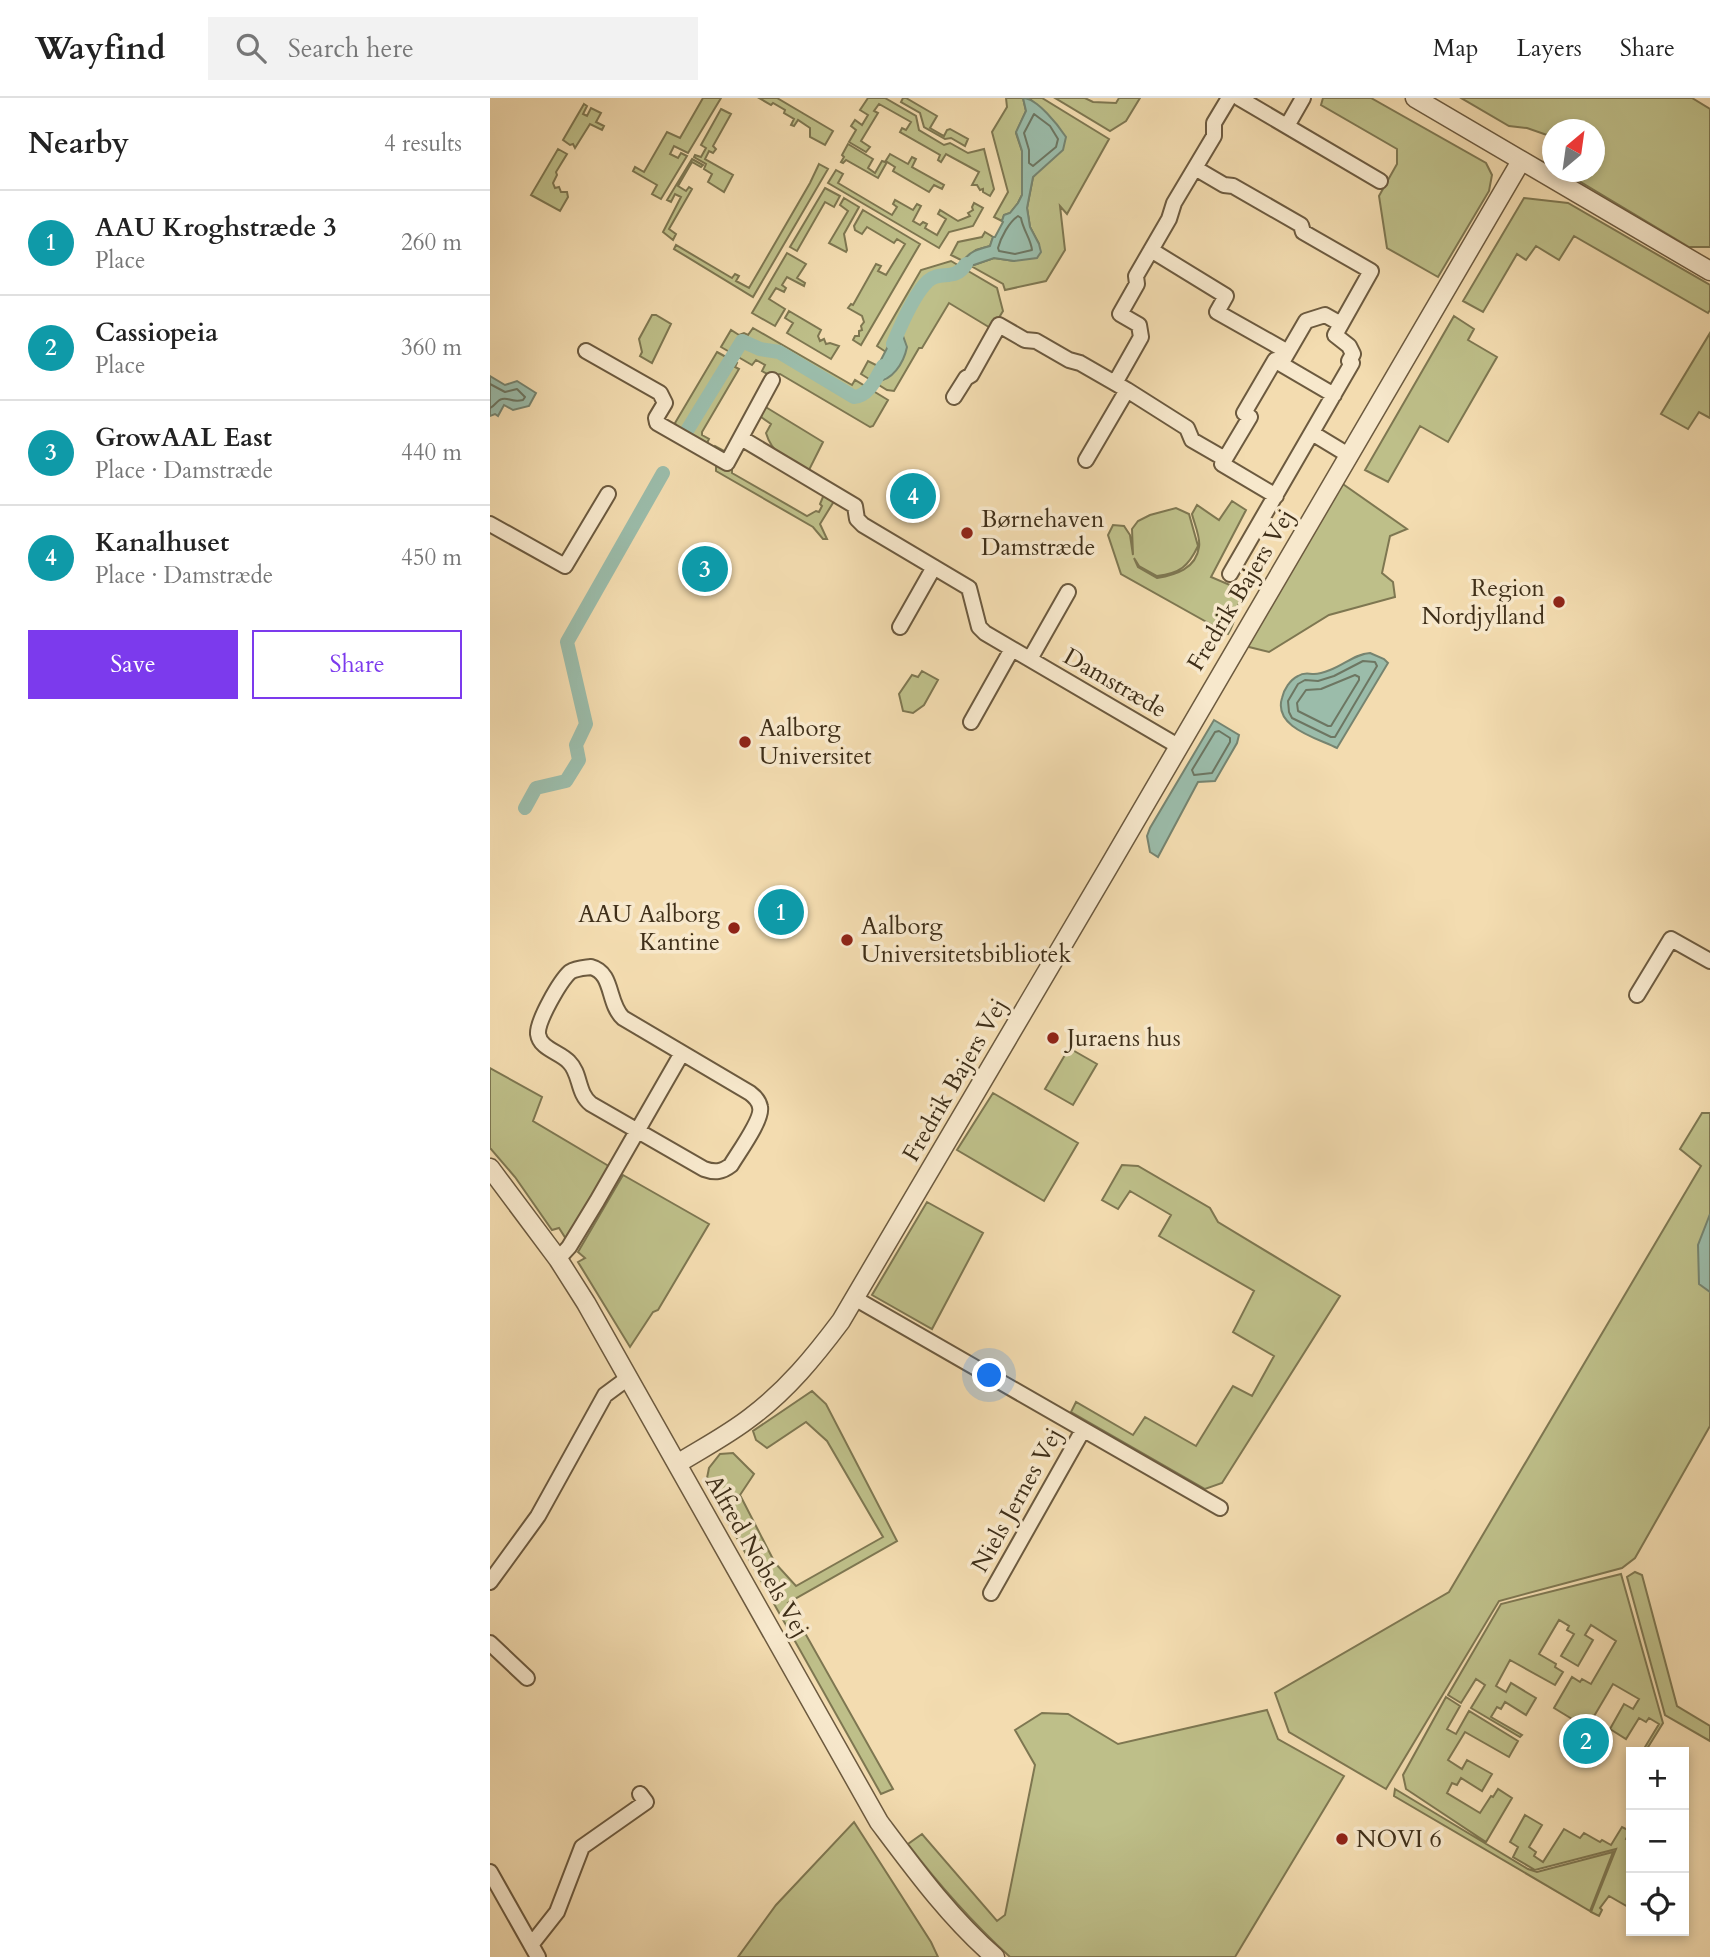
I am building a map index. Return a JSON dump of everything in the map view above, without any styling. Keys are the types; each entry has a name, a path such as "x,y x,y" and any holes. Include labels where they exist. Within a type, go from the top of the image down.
{"street":[{"path":"1086,460 1141,337 1139,325 1120,314 1137,284 1136,275 1169,219 1174,203 1214,136 1214,123 1229,98"},
{"path":"1238,98 1380,181"},
{"path":"1287,126 1303,98"},
{"path":"1415,98 1710,271"},
{"name":"Fredrik Bajers Vej","path":"677,1464 750,1419 779,1394 805,1368 856,1298 1521,161"},
{"path":"1195,168 1224,186 1233,186 1301,226 1303,232 1371,271 1341,324 1325,316 1306,321 1284,358 1275,360 1244,413 1250,417 1225,459"},
{"path":"1151,250 1226,296 1217,312 1334,395"},
{"name":"Fredrik Bajers Vej","path":"1230,573 1352,363 1349,361 1353,354 1349,345 1335,336 1341,324"},
{"name":"Fredrik Bajers Vej","path":"954,397 966,378 971,375 999,325 1025,340 1036,341 1121,386 1187,428 1192,440 1225,459 1222,464 1276,496"},
{"path":"586,351 660,393 665,403 656,418 657,423 727,463 755,420 772,380"},
{"path":"1312,433 1350,456"},
{"name":"Damstræde","path":"741,438 855,506 856,519 863,525 969,589 979,627 985,633 1178,746"},
{"path":"490,524 565,566 608,494"},
{"path":"900,627 933,566"},
{"name":"Damstræde","path":"1030,659 1068,592"},
{"path":"971,722 1012,649"},
{"path":"1637,995 1671,939 1710,961"},
{"path":"594,968 604,975 619,1015 750,1093 761,1107 758,1119 732,1165 721,1172 704,1169 637,1131 587,1100 570,1062 542,1043 539,1038 538,1028 571,971 594,968"},
{"path":"558,1259 569,1247 681,1053"},
{"name":"Alfred Nobels Vej","path":"490,1168 558,1259 586,1303 879,1822 945,1907 995,1957"},
{"name":"Niels Jernes Vej","path":"856,1298 1220,1508"},
{"path":"490,1582 538,1516 605,1395 628,1378"},
{"name":"Niels Jernes Vej","path":"991,1593 1083,1430"},
{"path":"490,1643 527,1678"},
{"path":"535,1951 557,1912 582,1847 646,1802 640,1794"},
{"path":"490,1872 535,1951"}],"green space":[{"path":"703,98 721,98 688,153 674,146 670,154 678,158 681,153 687,156 661,199 652,194 657,185 633,171 635,167 644,172 667,132 680,138"},
{"path":"759,98 777,98 833,131 825,145 810,137 810,128 798,120 794,126 791,125 794,119 784,113 785,110"},
{"path":"868,98 885,98 916,116 919,130 944,145 950,143 968,153 984,149 994,189 990,196 977,185 972,185 979,172 946,154 941,162 938,160 940,155 900,132 902,128 906,130 911,122 879,104 874,111 878,113 861,141 870,147 866,152 849,142 856,130 851,126 855,120 862,125 868,115 860,110"},
{"path":"903,98 937,116 930,128 944,136 950,129 968,139 965,146 924,127 920,113 901,102"},
{"path":"1006,98 1023,98 1026,111 1016,133 1022,151 1022,195 1002,221 994,217 1008,192 992,132 1007,107"},
{"path":"1029,98 1042,98 1109,139 1067,214 1060,206 1065,250 1046,281 1005,290 1003,284 971,266 994,258 1014,261 1039,244 1030,227 1027,208 1033,177 1043,166 1045,113"},
{"path":"1055,98 1085,98 1093,102 1116,103 1119,98 1140,98 1126,121 1110,131"},
{"path":"1323,98 1371,98 1486,163 1492,175 1489,191 1438,277 1387,248 1379,196 1397,164 1397,149 1321,105"},
{"path":"1461,98 1692,98 1710,109 1710,247 1689,247 1581,182 1605,182 1605,119 1542,119 1542,133 1509,126"},
{"path":"584,104 587,106 583,114 587,116 591,108 601,113 596,122 604,126 602,130 590,124 575,148 573,144 563,140"},
{"path":"721,109 731,114 713,146 716,149 713,153 709,151 705,159 733,175 724,192 708,182 712,174 704,169 706,164 694,157 701,157 706,148 701,145"},
{"path":"848,144 873,159 868,168 875,173 890,154 908,164 912,157 916,159 912,167 944,185 942,189 934,185 929,192 893,171 895,167 887,162 878,178 846,160 841,162"},
{"path":"558,149 567,154 553,183 561,192 567,192 568,197 560,211 531,195"},
{"path":"692,159 703,165 701,167 692,162 678,186 686,191 689,187 692,189 669,229 676,234 673,240 663,232 681,197 675,194 671,202 667,200"},
{"path":"819,164 828,169 753,297 674,249 676,245 732,278 735,274 739,276 736,281 749,288"},
{"path":"836,170 843,174 838,183 892,215 897,207 893,204 895,200 913,210 917,204 921,206 913,221 920,225 923,222 927,224 925,228 937,235 946,219 938,214 940,210 958,221 970,216 968,213 973,210 974,203 983,208 973,226 949,232 939,248 828,183"},
{"path":"825,188 840,196 834,207 825,202 797,251 790,247"},
{"path":"844,198 859,207 844,234 846,252 829,243 848,211 840,205"},
{"path":"1524,198 1568,203 1710,285 1710,310 1708,313 1574,236 1559,260 1536,246 1526,260 1517,254 1483,312 1463,301"},
{"path":"863,210 920,244 861,345 853,340 862,330 862,316 848,308 853,305 876,264 881,266 878,271 886,275 905,244 897,239 894,243 867,227 862,234 855,230 854,226"},
{"path":"985,232 993,237 990,246 976,250 963,261 951,255 958,242 982,237"},
{"path":"787,253 806,264 797,278 805,283 804,286 787,277 782,285 786,288 784,292 776,288 769,299 785,309 775,326 752,313"},
{"path":"951,261 997,288 1003,311 992,329 949,303 894,391 887,390 861,374 868,361 878,366 872,376 873,380 886,352 877,346 921,270"},
{"path":"789,311 821,330 818,336 820,341 824,339 826,344 839,346 831,359 787,333 793,323 785,318"},
{"path":"652,315 671,324 652,363 640,356 642,352 639,339"},
{"path":"1454,316 1474,329 1468,340 1497,357 1448,442 1420,426 1388,482 1365,470"},
{"path":"753,328 852,385 855,380 888,400 873,426 870,427 780,374 771,376 762,371 765,365 756,360 752,365 721,347 731,330 739,335 748,335"},
{"path":"1710,333 1710,418 1699,412 1688,429 1661,414"},
{"path":"717,352 737,363 735,367 739,369 702,432 702,435 709,439 706,445 713,449 715,446 724,451 723,453 717,453 679,431 675,423"},
{"path":"764,406 823,442 808,472 788,461 772,447 766,433 771,424 758,415"},
{"path":"716,461 807,516 819,512 825,492 836,498 820,524 827,539 823,539 813,527 716,471"},
{"path":"1340,482 1407,529 1390,536 1382,573 1393,582 1395,597 1329,615 1269,652 1245,646"},
{"path":"1232,501 1246,510 1211,577 1244,591 1228,634 1121,574 1108,535 1113,525 1124,526 1130,535 1133,555 1132,529 1138,521 1176,508 1189,514 1198,546 1182,568 1157,576 1139,566 1134,558 1138,567 1157,578 1171,575 1184,570 1197,555 1199,539 1192,514 1197,505 1219,520"},
{"path":"922,671 938,680 924,705 913,713 903,711 899,694 912,675 918,677"},
{"path":"1069,1048 1097,1064 1073,1105 1045,1089"},
{"path":"490,1068 542,1097 533,1121 612,1168 568,1242 559,1228 552,1230 515,1177 490,1148"},
{"path":"993,1093 1078,1143 1044,1201 957,1150"},
{"path":"1702,1113 1710,1113 1710,1426 1635,1558 1622,1568 1499,1601 1386,1789 1289,1732 1275,1693 1449,1592 1701,1166 1680,1149"},
{"path":"1122,1165 1138,1166 1210,1208 1218,1222 1340,1296 1222,1483 1205,1489 1071,1412 1076,1402 1133,1435 1145,1417 1196,1446 1233,1386 1252,1396 1274,1356 1233,1332 1254,1291 1159,1236 1171,1215 1130,1191 1118,1209 1102,1200"},
{"path":"623,1175 709,1224 658,1310 653,1312 630,1347 578,1262 585,1258 578,1252"},
{"path":"927,1202 983,1233 932,1329 872,1295"},
{"path":"812,1391 826,1404 897,1541 788,1603 893,1789 881,1794 706,1483 709,1468 720,1454 733,1453 754,1474 740,1495 775,1563 796,1586 883,1537 827,1441 806,1422 767,1448 756,1440 753,1431"},
{"path":"1635,1572 1642,1575 1677,1706 1710,1726 1710,1741 1665,1715 1627,1577"},
{"path":"1621,1574 1663,1723 1648,1747 1645,1747 1659,1724 1649,1718 1646,1722 1639,1718 1626,1739 1610,1729 1624,1704 1633,1709 1639,1699 1613,1684 1587,1728 1554,1708 1572,1677 1591,1684 1616,1641 1591,1625 1585,1635 1593,1640 1578,1666 1561,1656 1574,1634 1567,1630 1569,1626 1559,1620 1539,1654 1556,1664 1555,1667 1563,1672 1555,1685 1510,1660 1496,1686 1506,1692 1511,1683 1536,1698 1526,1715 1505,1702 1501,1709 1497,1707 1491,1717 1522,1735 1520,1737 1471,1708 1485,1685 1476,1679 1461,1703 1448,1695 1501,1604"},
{"path":"1446,1697 1460,1706 1447,1729 1456,1734 1469,1711 1518,1741 1509,1757 1465,1732 1448,1760 1462,1769 1467,1760 1492,1774 1482,1791 1461,1778 1457,1785 1452,1783 1447,1793 1480,1813 1498,1789 1512,1798 1486,1842 1406,1789 1403,1775"},
{"path":"1267,1710 1278,1739 1344,1776 1235,1957 1010,1957 956,1903 908,1844 922,1834 997,1921 1005,1915 1035,1765 1015,1730 1042,1713 1068,1714 1118,1744"},
{"path":"1395,1789 1537,1872 1613,1852 1590,1911 1394,1796"},
{"path":"1525,1815 1542,1825 1529,1847 1536,1852 1534,1856 1543,1862 1564,1829 1580,1838 1584,1833 1611,1845 1622,1827 1626,1829 1626,1906 1609,1896 1600,1908 1602,1910 1599,1916 1591,1912 1616,1849 1535,1870 1513,1857 1518,1847 1510,1842"},
{"path":"854,1822 938,1957 738,1957 776,1905"}],"water":[{"path":"1023,98 1041,107 1066,137 1063,150 1033,177 1027,208 1030,227 1041,252 1037,258 1014,261 994,258 971,266 963,261 978,249 990,246 1004,215 1010,213 1022,195 1022,151 1016,132 1026,111"},
{"path":"901,326 907,347 903,359 892,375 874,381 872,377 898,327"},
{"path":"490,376 505,385 517,381 536,393 529,406 513,410 504,405 498,416 490,416"},
{"path":"1370,653 1388,663 1337,748 1299,730 1284,717 1281,708 1283,695 1295,678 1324,672 1359,655"},
{"path":"1214,720 1239,735 1237,743 1215,781 1198,782 1158,857 1150,852 1147,836 1150,828"},
{"path":"1710,1214 1710,1292 1699,1284 1698,1245"}],"waterway":[{"path":"893,344 903,320 928,281 937,276 957,273 966,264"},
{"path":"688,429 742,341 760,349 779,352 854,397 868,390 883,366"},
{"path":"525,808 536,788 566,781 579,760 576,745 586,724 567,642 663,473"}],"place":[{"name":"Kanalhuset","path":"913,496"},
{"name":"Børnehaven Damstræde","path":"967,533"},
{"name":"GrowAAL East","path":"705,569"},
{"name":"Region Nordjylland","path":"1559,602"},
{"name":"Aalborg Universitet","path":"745,742"},
{"name":"AAU Kroghstræde 3","path":"781,912"},
{"name":"AAU Aalborg Kantine","path":"734,928"},
{"name":"Aalborg Universitetsbibliotek","path":"847,940"},
{"name":"Juraens hus","path":"1053,1038"},
{"name":"Cassiopeia","path":"1586,1741"},
{"name":"NOVI 6","path":"1342,1839"}]}
